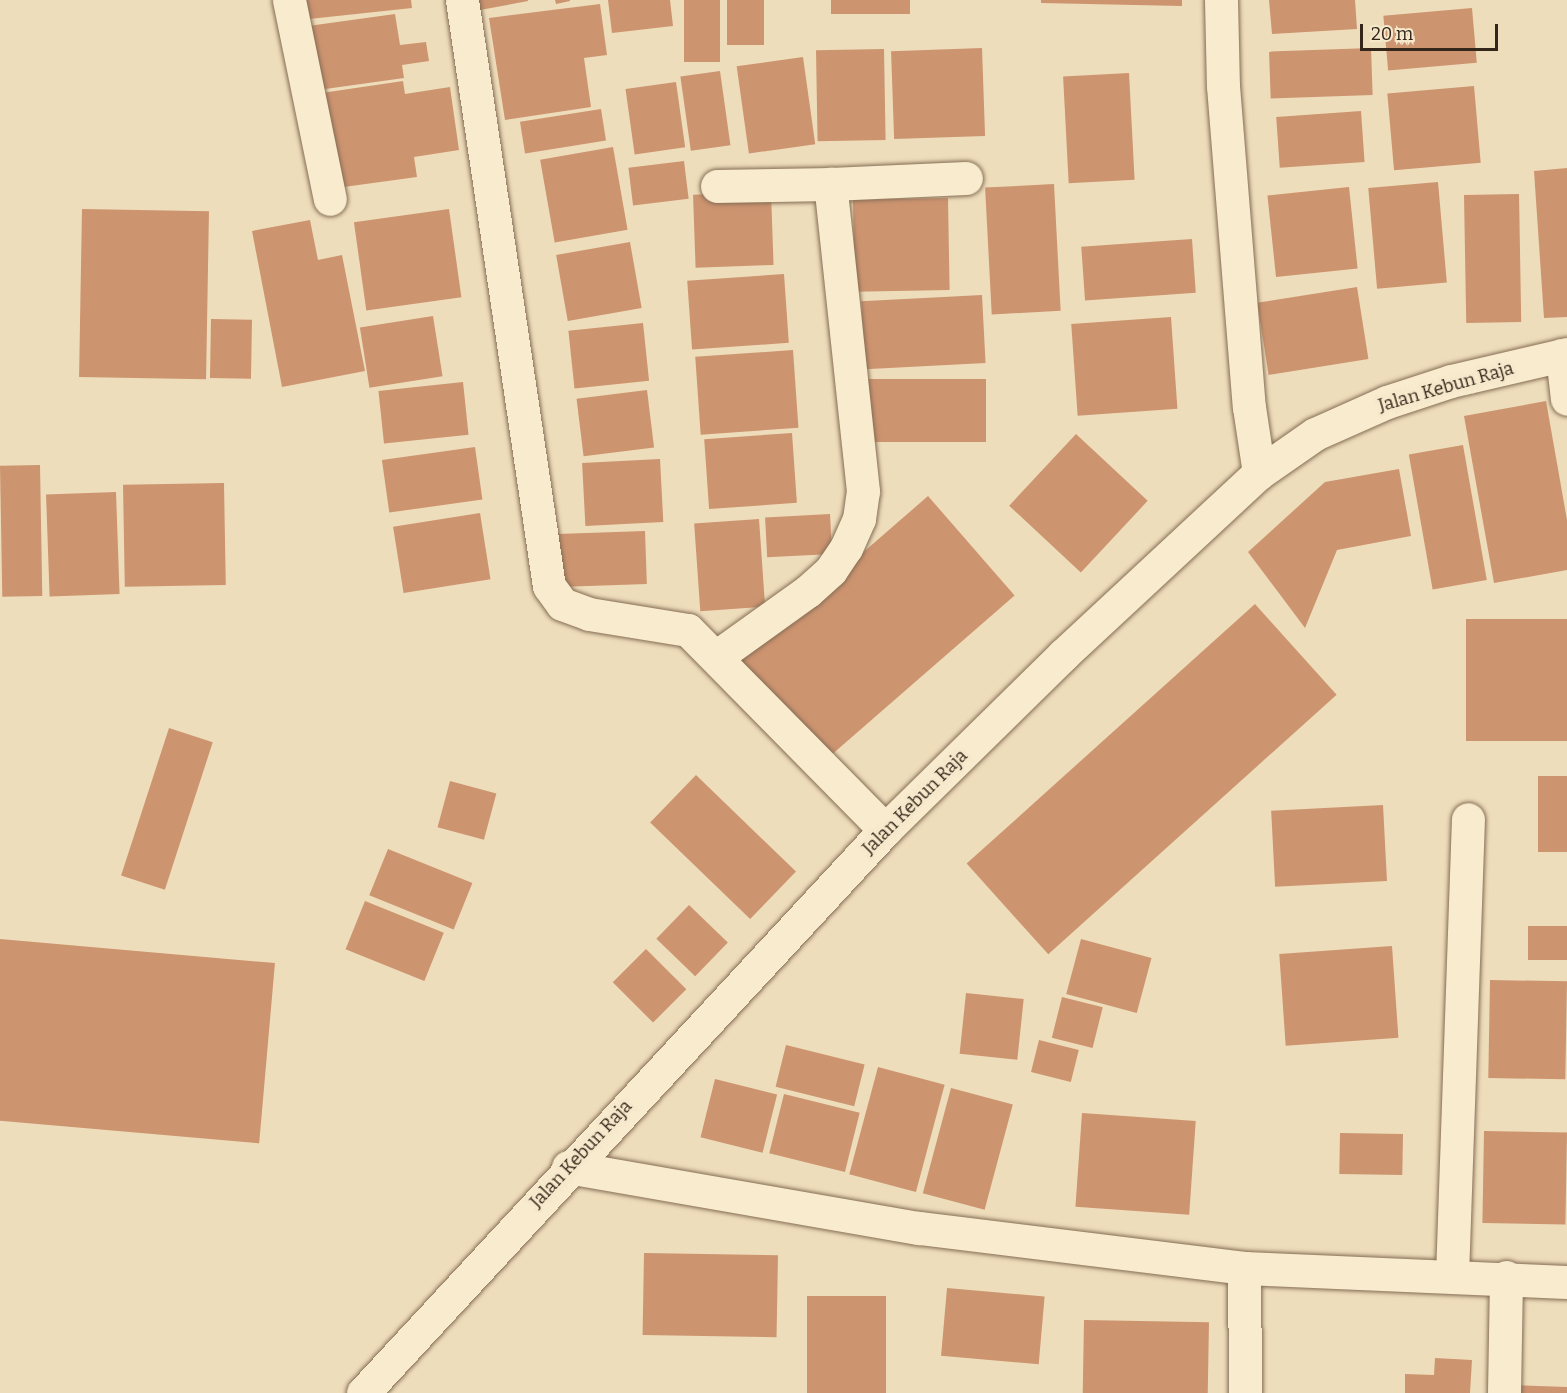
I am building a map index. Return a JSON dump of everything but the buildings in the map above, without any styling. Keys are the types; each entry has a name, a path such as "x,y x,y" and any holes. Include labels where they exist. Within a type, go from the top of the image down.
{"street":[{"path":"290,0 330,199"},
{"path":"462,0 549,586 562,604 590,614 688,630 885,830"},
{"path":"1221,0 1223,86 1249,406 1258,473"},
{"path":"717,186 966,178"},
{"path":"716,657 808,591 831,570 859,519 861,464 830,184"},
{"path":"1564,354 1567,399"},
{"name":"Jalan Kebun Raja","path":"363,1393 568,1167 885,830 1063,655 1258,473 1315,434 1387,402 1451,381 1564,354"},
{"path":"1452,1276 1468,819"},
{"path":"568,1167 920,1228 1244,1268 1506,1277 1567,1282"},
{"path":"1244,1268 1245,1393"},
{"path":"1504,1393 1506,1277"}]}
